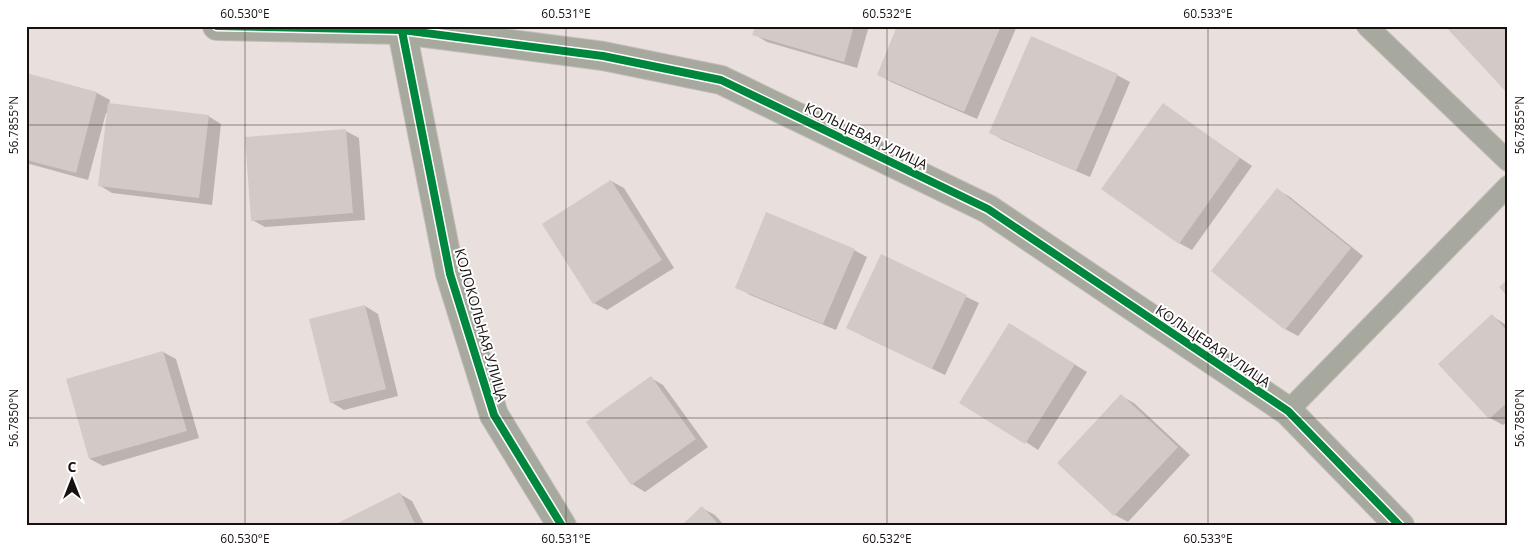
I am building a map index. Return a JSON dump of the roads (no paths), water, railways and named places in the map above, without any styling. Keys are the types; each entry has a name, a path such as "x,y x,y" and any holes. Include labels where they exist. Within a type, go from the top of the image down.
{"street":[{"name":"КОЛЬЦЕВАЯ УЛИЦА","path":"224,27 401,28 603,56 721,80 988,209 1288,411 1400,526"},
{"name":"КОЛОКОЛЬНАЯ УЛИЦА","path":"401,28 450,274 494,415 562,526"}],"lane":[{"path":"1367,26 1508,161"},
{"path":"1288,411 1508,186"}]}
